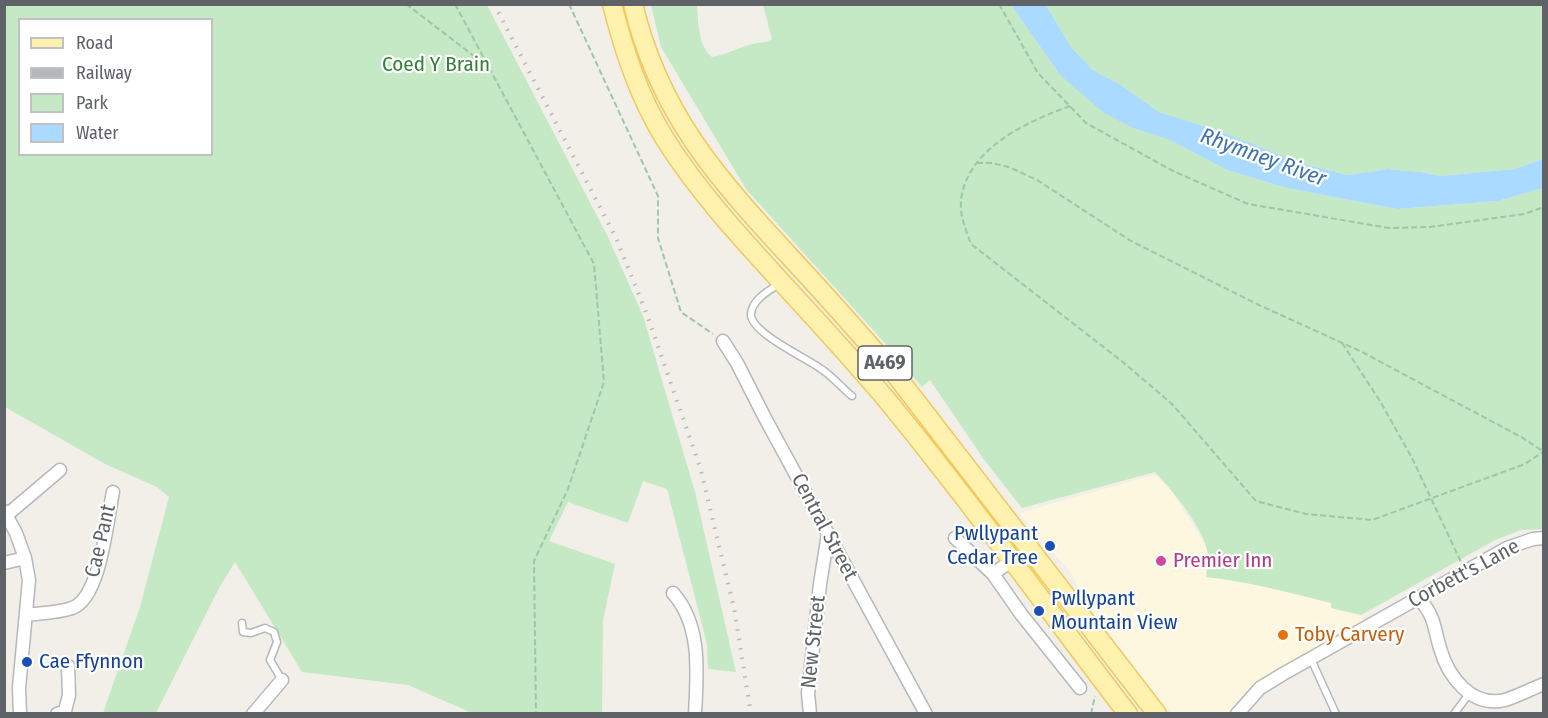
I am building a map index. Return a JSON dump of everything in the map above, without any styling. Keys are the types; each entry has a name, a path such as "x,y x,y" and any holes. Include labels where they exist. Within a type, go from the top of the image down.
{"main road":[{"name":"A469","path":"612,4 631,69 664,137 721,216 892,406 1128,714"},
{"name":"A469","path":"633,4 645,48 659,81 684,128 707,162 742,206 898,378 1157,714"}],"street":[{"name":"Central Street","path":"723,341 926,714"},
{"path":"20,714 19,688 29,580 25,558 6,512 60,470"},
{"name":"Cae Pant","path":"26,615 74,608 89,593 97,573 113,492"},
{"name":"New Street","path":"810,714 808,693 828,534"},
{"path":"955,538 993,574 1021,614 1080,688"},
{"name":"Corbett's Lane","path":"1237,713 1260,688 1311,658 1507,548 1533,539 1544,538"},
{"path":"4,563 25,558"},
{"path":"993,574 1011,561"},
{"path":"673,593 685,609 696,649 695,714"},
{"path":"1419,598 1433,617 1439,648 1449,671 1469,694 1484,701 1506,700 1544,684"},
{"path":"57,714 65,711 69,695 68,666"},
{"path":"253,714 282,680"},
{"path":"4,687 19,688"}],"lane":[{"path":"782,282 752,307 752,320 756,327 824,371 852,396"},
{"path":"242,623 243,632 265,628 274,632 277,642 270,660 282,680"},
{"path":"1311,658 1336,714"},
{"path":"1454,714 1469,694"}],"path":[{"path":"406,4 489,68"},
{"path":"455,4 594,264 604,382 568,489 534,561 536,714"},
{"path":"569,4 658,196 658,238 681,312 723,341"},
{"path":"999,4 1038,73 1086,123 1173,171 1248,204 1389,228 1430,227 1524,214 1544,207"},
{"path":"975,164 992,163 1009,166 1037,180 1131,241 1259,305 1342,343 1523,438 1543,452 1525,464 1372,520 1306,514 1256,501 1172,404 1124,363 971,244 962,220 962,194 975,164 995,145 1024,125 1070,106"},
{"path":"1342,343 1380,401 1412,458 1465,572"},
{"path":"1091,714 1096,692"}],"shaded area":[{"path":"1154,475 1169,487 1206,546 1208,557 1206,577 1240,581 1331,603 1331,608 1361,615 1366,625 1299,658 1271,675 1234,713 1172,713 1161,704 1089,609 1071,573 1019,513"}],"green space":[{"name":"Coed Y Brain","path":"4,5 487,5 608,237 643,316 695,492 736,672 708,669 707,644 667,489 643,481 628,523 568,502 549,541 615,564 603,620 602,713 472,713 408,685 302,672 235,562 219,588 156,713 103,713 140,607 169,497 157,487 105,464 5,407"},
{"path":"651,5 697,5 701,40 707,53 712,57 772,39 763,5 1011,5 1060,75 1133,128 1170,140 1227,170 1287,188 1397,209 1498,201 1543,188 1543,529 1521,530 1495,540 1361,615 1331,608 1331,603 1300,595 1206,577 1208,554 1201,533 1179,499 1155,472 1022,508 985,461 930,380 922,387 746,189 661,47"},
{"path":"1046,5 1543,5 1543,159 1515,169 1440,176 1388,169 1347,175 1304,164 1216,130 1159,112 1121,85 1093,70 1071,47"}],"water":[{"name":"Rhymney River","path":"1011,5 1046,5 1071,47 1093,70 1121,85 1159,112 1216,130 1304,164 1347,175 1388,169 1440,176 1515,169 1543,159 1543,188 1498,201 1397,209 1287,188 1227,170 1170,140 1133,128 1104,113 1060,75"}],"railway":[{"path":"494,4 616,238 646,312 700,467 734,608 751,714"}],"place":[{"name":"Pwllypant Cedar Tree","path":"1050,546"},
{"name":"Premier Inn","path":"1161,561"},
{"name":"Pwllypant Mountain View","path":"1039,611"},
{"name":"Toby Carvery","path":"1283,635"},
{"name":"Cae Ffynnon","path":"27,662"}]}
